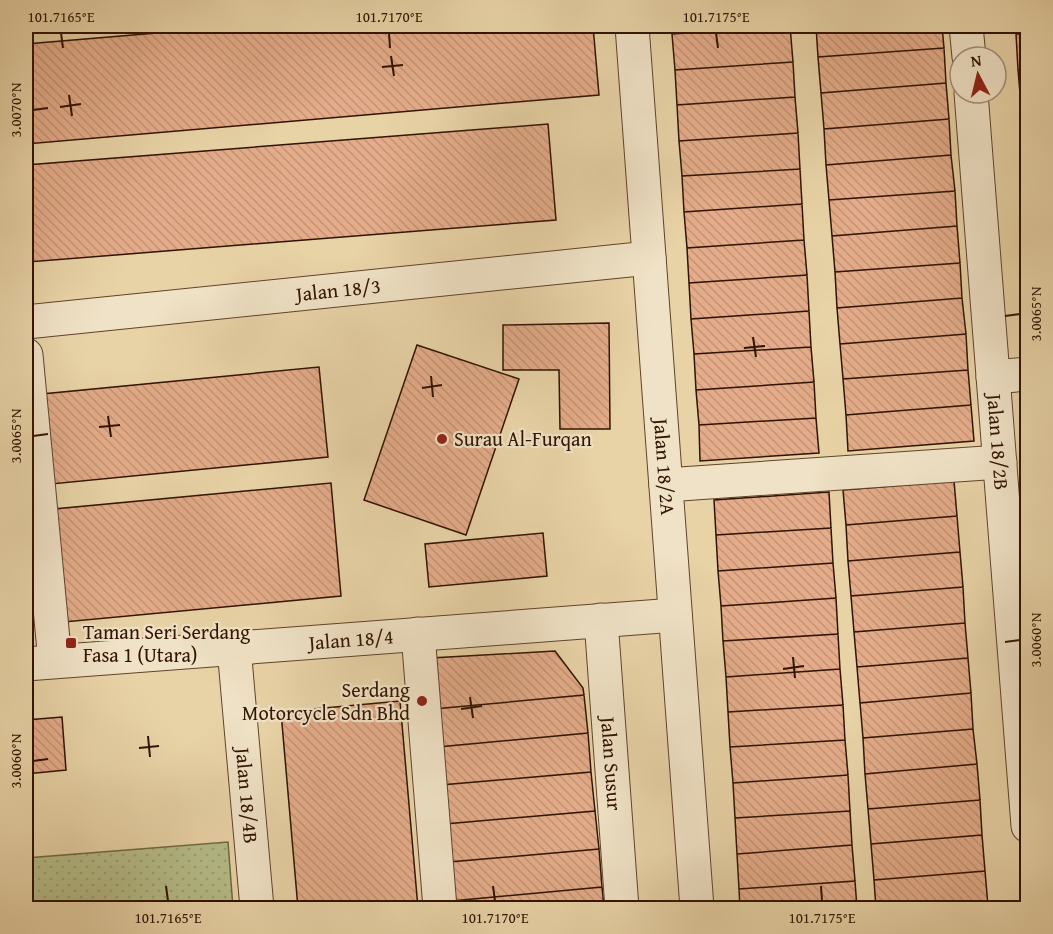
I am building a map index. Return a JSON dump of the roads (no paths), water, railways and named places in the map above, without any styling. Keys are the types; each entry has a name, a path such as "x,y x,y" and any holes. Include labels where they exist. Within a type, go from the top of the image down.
{"street":[{"name":"Jalan 18/2A","path":"632,26 697,909"},
{"path":"966,26 968,45"},
{"name":"Jalan 18/2B","path":"972,105 1028,826"},
{"name":"Jalan 18/3","path":"26,322 649,258"},
{"path":"26,355 40,663"},
{"path":"993,377 1028,374"},
{"path":"666,485 1000,462"},
{"name":"Jalan 18/4","path":"40,663 675,615"},
{"name":"Jalan Susur","path":"601,620 622,909"},
{"path":"418,634 440,909"},
{"name":"Jalan 18/4B","path":"234,648 257,909"}],"place":[{"name":"Surau Al-Furqan","path":"442,439"},
{"name":"Taman Seri Serdang Fasa 1 (Utara)","path":"71,643"},
{"name":"Serdang Motorcycle Sdn Bhd","path":"422,701"}]}
